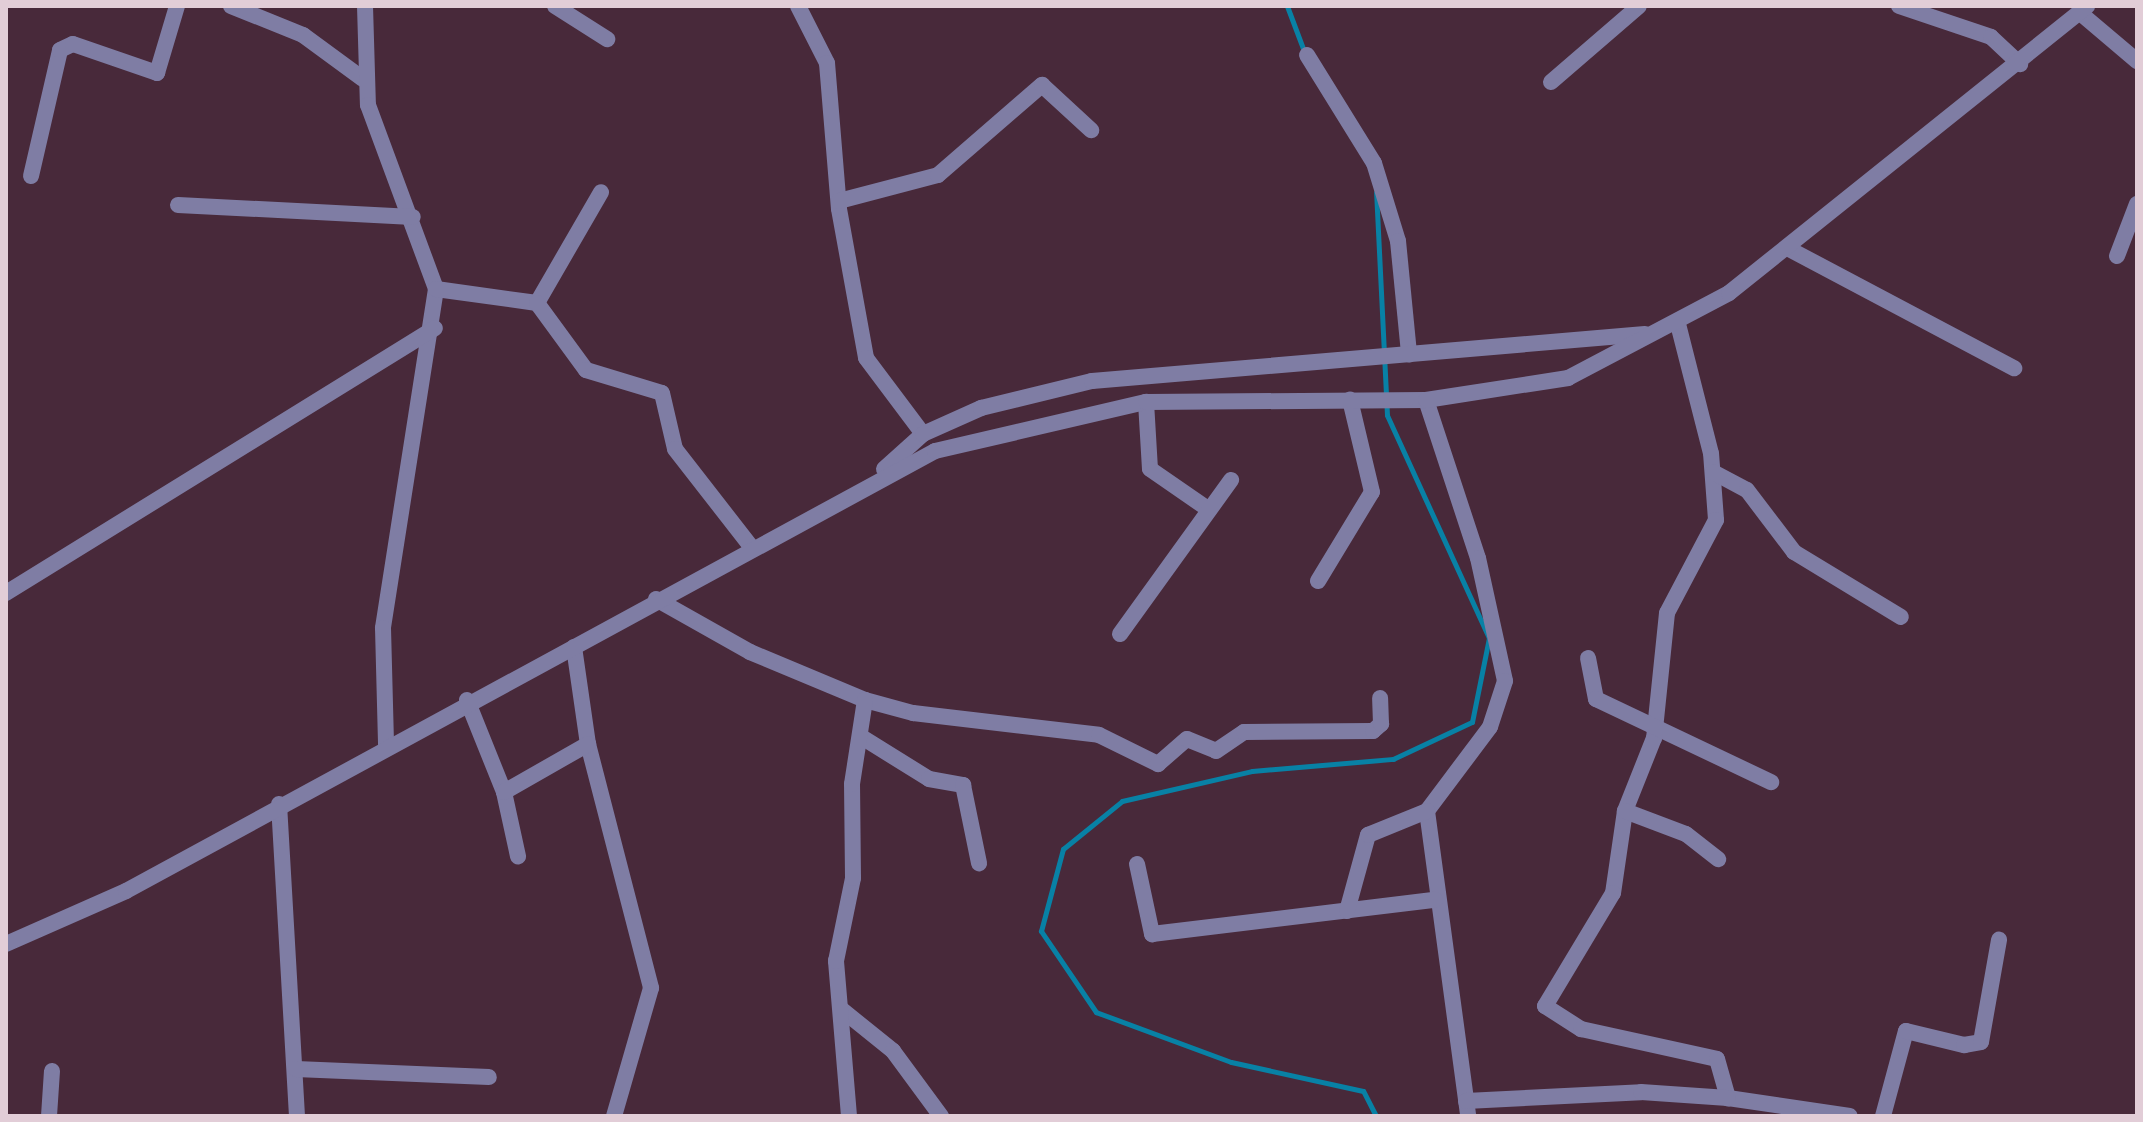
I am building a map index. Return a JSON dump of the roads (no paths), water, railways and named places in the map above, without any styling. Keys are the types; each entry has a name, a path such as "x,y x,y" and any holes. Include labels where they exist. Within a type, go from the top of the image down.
{"street":[{"path":"31,176 60,50 73,44 157,73 177,6"},
{"path":"231,6 303,35 363,79"},
{"path":"365,6 363,79 436,289 435,328 398,510 383,628 386,746"},
{"path":"555,6 607,39"},
{"path":"798,6 827,63 839,201 871,371 923,434"},
{"path":"1551,82 1639,6"},
{"path":"1899,6 1991,37 2020,64"},
{"path":"6,944 126,891 467,700 574,647 871,481 997,432 1146,402 1426,400 1559,381 1678,324 1789,249 2020,64 2083,9 2137,61"},
{"path":"1307,55 1374,163 1404,271 1403,354"},
{"path":"839,201 938,175 1042,85 1091,130"},
{"path":"537,303 601,192"},
{"path":"2117,256 2137,204"},
{"path":"178,205 413,217"},
{"path":"1789,249 2014,368"},
{"path":"436,289 537,303 586,370 662,393 675,449 752,548"},
{"path":"1678,324 1713,472 1716,520 1667,613 1654,725 1625,811 1613,893 1545,1006 1581,1029 1717,1059 1728,1098"},
{"path":"6,593 435,328"},
{"path":"871,481 923,434 981,408 1092,381 1656,333"},
{"path":"1318,581 1373,484 1350,400"},
{"path":"1347,911 1368,835 1427,811 1490,727 1505,681 1482,573 1426,400"},
{"path":"1146,402 1150,469 1208,509"},
{"path":"1713,472 1747,490 1794,552 1901,617"},
{"path":"1120,634 1231,480"},
{"path":"656,599 750,652 865,700 913,713 1099,735 1158,764 1187,739 1216,751 1244,732 1373,731 1381,724 1380,698"},
{"path":"574,647 588,744 651,988 614,1116"},
{"path":"1588,658 1591,696 1771,782"},
{"path":"467,700 504,792 518,856"},
{"path":"849,1116 837,944 853,878 851,794 865,700"},
{"path":"860,736 929,779 963,785 979,863"},
{"path":"504,792 588,744"},
{"path":"279,804 297,1116"},
{"path":"1427,811 1435,900 1467,1109 1641,1092 1728,1098 1850,1116"},
{"path":"1625,811 1686,834 1718,859"},
{"path":"1137,864 1152,934 1435,900"},
{"path":"1883,1116 1906,1031 1964,1045 1981,1042 1999,940"},
{"path":"841,1009 893,1051 941,1116"},
{"path":"296,1069 489,1077"},
{"path":"49,1116 52,1071"}],"waterway":[{"path":"1287,6 1305,54"},
{"path":"1376,192 1387,415 1489,638 1472,722 1393,759 1252,771 1122,801 1063,849 1041,931 1096,1012 1231,1062 1363,1091 1376,1116"}]}
